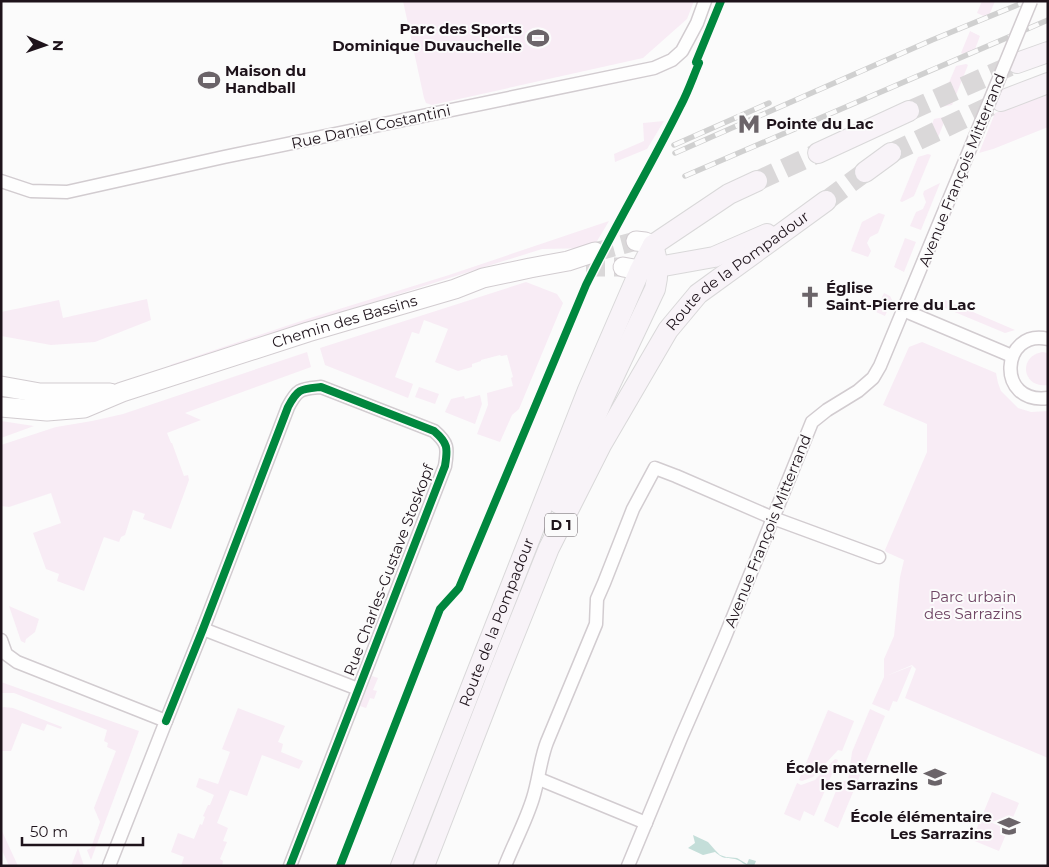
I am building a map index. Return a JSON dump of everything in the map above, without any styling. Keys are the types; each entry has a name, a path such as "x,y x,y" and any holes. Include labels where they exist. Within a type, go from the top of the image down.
{"main road":[{"path":"1017,63 1048,52"},
{"path":"1001,101 1048,83"},
{"path":"818,153 909,111"},
{"path":"864,172 891,153"},
{"name":"D 1","path":"640,268 645,243 729,194 758,181"},
{"name":"D 1","path":"801,219 826,201"},
{"name":"Route de la Pompadour","path":"401,866 588,390 640,268 714,257 801,219"},
{"name":"Route de la Pompadour","path":"424,866 549,548 601,445 668,330 698,294 801,219"},
{"name":"Chemin des Bassins","path":"1,407 47,411 84,408 122,392 308,332 455,289 483,278 530,268 583,260"},
{"path":"513,638 510,616 603,398 655,289 658,277 640,268"},
{"name":"Chemin des Bassins","path":"1,386 40,393 122,392"}],"street":[{"name":"Rue Daniel Costantini","path":"1,181 31,191 67,192 224,157 654,68 672,60 682,51 706,1"},
{"name":"Avenue François Mitterrand","path":"628,866 724,639 812,422 827,410 858,392 873,378 880,366 1032,1"},
{"path":"904,310 1012,356"},
{"path":"1048,339 1035,338 1026,341 1018,347 1012,356 1010,365 1010,375 1014,385 1021,392 1029,397 1048,398"},
{"name":"Rue Charles-Gustave Stoskopf","path":"109,866 288,407 294,395 304,388 322,387 434,431 442,438 448,451 445,466 290,866"},
{"path":"505,866 539,779 542,755 596,624 598,599 633,509 655,468 773,518 879,557"},
{"path":"203,629 358,689"},
{"path":"1,640 6,654 16,662 166,721"},
{"path":"539,779 646,823"}],"green space":[{"name":"Parc des Sports Dominique Duvauchelle","path":"403,1 694,1 687,19 643,58 432,105 426,103 424,98"},
{"path":"982,1 995,1 988,18 977,13"},
{"path":"970,31 980,36 974,52 963,54 961,53"},
{"path":"968,65 952,105 939,106 956,66"},
{"path":"1048,95 1048,127 979,153 995,113"},
{"path":"946,117 936,143 924,144 934,119"},
{"path":"664,121 647,149 615,162 614,154 644,141 643,123"},
{"path":"931,155 914,196 902,202 900,201 918,157"},
{"path":"940,183 921,230 910,226 916,212 923,209 926,202 923,194 924,191"},
{"path":"879,213 885,215 878,233 870,237 867,243 871,251 868,257 851,251 862,222"},
{"path":"609,221 593,248 542,249 173,367 170,365 307,319 449,275"},
{"path":"905,238 916,242 904,272 894,267"},
{"path":"526,282 557,294 563,303 519,409 512,415 500,442 477,434 488,405 487,393 513,386 511,378 513,377 507,355 481,360 472,364 472,367 458,371 435,362 448,329 424,320 419,334 412,332 395,377 413,384 408,398 325,365 320,348"},
{"path":"884,293 890,296 892,300 885,316 876,312 883,300 881,299"},
{"path":"147,299 151,320 95,342 51,345 1,336 1,312 59,300 63,318"},
{"path":"945,300 1015,330 1005,333 945,308 943,303"},
{"name":"Parc urbain des Sarrazins","path":"922,342 996,373 1001,391 1018,408 1031,412 1048,411 1048,758 905,698 916,669 912,665 886,676 912,666 897,702 893,701 889,711 872,704 884,677 884,659 894,636 900,577 904,560 885,550 927,452 927,424 883,405 909,347"},
{"path":"307,352 311,367 185,413 201,420 167,433 184,476 188,475 189,480 171,529 143,519 145,514 133,510 125,535 121,537 119,542 104,537 84,591 57,581 59,574 46,569 33,533 61,523 51,493 9,507 1,506 1,445 56,427 123,414"},
{"path":"1042,352 1048,353 1048,385 1040,385 1033,382 1026,372 1029,360 1034,355"},
{"path":"419,387 439,394 435,404 415,397"},
{"path":"480,395 482,404 475,424 445,412 451,399 464,396 465,399"},
{"path":"1,421 34,426 1,438"},
{"path":"9,606 39,619 35,632 26,639 25,643 21,641"},
{"path":"372,676 378,678 373,690 377,691 374,699 370,698 366,708 360,706"},
{"path":"1,682 139,731 91,860 87,850 91,848 100,822 94,808 116,751 107,747 108,743 104,741 107,730 14,693 1,693"},
{"path":"1,708 13,708 62,727 61,729 47,724 44,731 22,723 11,751 1,751"},
{"path":"238,708 285,726 278,742 283,744 281,752 303,761 299,769 262,755 247,796 230,790 217,823 228,828 223,841 227,842 220,859 223,861 222,866 181,866 184,857 171,852 178,833 194,839 200,824 202,825 205,817 203,816 214,795 196,787 199,778 218,784 230,752 222,749"},
{"path":"870,709 885,716 838,828 824,821 840,781 848,781 852,752"},
{"path":"828,710 854,721 842,751 838,750 813,777 802,781 799,780"},
{"path":"835,759 838,760 814,816 804,811 800,821 784,814 797,783 801,785 815,780"},
{"path":"992,792 1019,803 999,851 972,840"},
{"path":"1,829 18,866 9,866 1,848"},
{"path":"78,848 84,866 71,866"}],"shaded area":[{"path":"693,835 708,842 720,855 737,858 747,864 749,859 756,861 754,866 747,865 735,859 723,857 715,852 703,855 688,848 695,843"}],"tunnel":[{"path":"909,111 1017,63"},
{"path":"891,153 1001,101"},
{"path":"757,181 818,153"},
{"path":"826,201 865,172"},
{"path":"595,252 636,241"},
{"path":"586,267 623,267"}],"railway":[{"path":"675,153 932,40 1027,1"},
{"path":"685,176 1048,20"},
{"path":"674,145 769,103"}],"cycle path":[{"path":"340,866 440,609 459,588 586,285 684,100 699,63 696,62 721,1"},
{"path":"166,721 288,407 295,396 304,389 321,387 434,431 439,435 446,446 445,466 290,866"}],"place":[{"name":"Parc des Sports Dominique Duvauchelle","path":"538,38"},
{"name":"Maison du Handball","path":"209,80"},
{"name":"Pointe du Lac","path":"749,124"},
{"name":"Église Saint-Pierre du Lac","path":"810,297"},
{"name":"École maternelle les Sarrazins","path":"935,777"},
{"name":"École élémentaire Les Sarrazins","path":"1009,826"}]}
